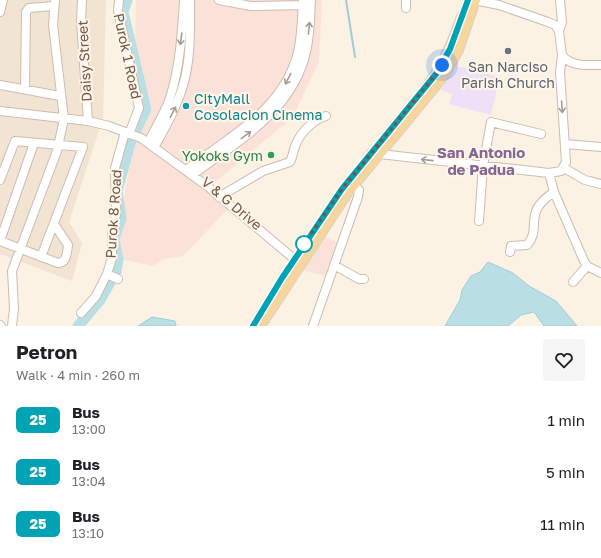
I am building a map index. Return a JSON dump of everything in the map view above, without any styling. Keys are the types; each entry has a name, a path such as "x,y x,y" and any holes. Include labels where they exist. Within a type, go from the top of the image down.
{"main road":[{"path":"253,326 298,260 375,154 436,74 450,49 468,0"},
{"path":"260,326 298,260 342,189 375,154 445,74 458,50 474,0"}],"street":[{"path":"0,12 3,0"},
{"name":"Daisy Street","path":"82,0 81,21 88,121"},
{"name":"Purok 1 Road","path":"119,0 118,11 139,108 142,138"},
{"path":"142,138 169,100 175,80 182,32 184,0"},
{"path":"142,138 178,102 185,81 189,39 190,0"},
{"path":"191,171 268,119 287,97 300,72 307,51 307,3 251,6 219,0"},
{"path":"375,154 549,173 561,171 564,168 566,162 560,72 562,55 558,31 555,25 499,5 474,0"},
{"path":"558,31 562,22 560,0"},
{"path":"12,326 14,308 12,271 59,144 64,119 60,96 53,25 55,3 29,8 26,12 25,88"},
{"path":"562,55 574,64 601,65"},
{"path":"0,85 25,88 60,96"},
{"name":"V & G Drive","path":"0,111 88,121 142,138 191,171 298,260"},
{"path":"221,196 262,171 290,162 296,142 302,133 318,119 326,116"},
{"path":"479,221 483,166 491,122 540,134"},
{"name":"Purok 8 Road","path":"81,313 113,277 112,236 116,214 115,168 142,138"},
{"path":"0,180 15,141 81,145 83,149 41,257"},
{"path":"34,143 0,241 58,263 65,260 67,241 54,224"},
{"path":"565,144 601,147"},
{"path":"564,168 585,180 601,184"},
{"path":"549,173 554,192 587,266 601,273"},
{"path":"313,326 358,197 358,190 353,185"},
{"path":"510,252 511,246 527,245 532,239 535,211 543,200 554,192"},
{"path":"334,266 359,279 364,279"},
{"path":"573,282 587,266"}],"shaded area":[{"path":"0,0 106,0 103,118 69,222 82,243 72,281 0,254"},
{"path":"136,0 322,0 319,62 293,117 213,184 141,133 152,109 135,44"},
{"path":"457,66 500,77 491,115 449,104 452,94 441,90"},
{"path":"134,139 160,155 228,209 183,256 163,259 153,266 121,259 118,232"},
{"path":"324,236 342,244 329,277 302,270"}],"water":[{"path":"488,262 513,273 529,286 556,301 577,326 544,326 534,312 521,315 508,326 445,326 460,300 462,290 471,276 480,272"},
{"path":"152,317 175,321 176,326 138,326"}],"waterway":[{"path":"78,326 100,300 116,271 118,260 114,239 121,218 117,191 130,143 146,109 123,12 127,0"},
{"path":"346,0 355,57"}],"bus line":[{"name":"25","path":"253,326 311,233 342,189 436,74 450,49 468,0"}],"place":[{"name":"San Narciso Parish Church","path":"508,51"},
{"name":"CityMall Cosolacion Cinema","path":"186,106"},
{"name":"Yokoks Gym","path":"271,155"}],"district":[{"name":"San Antonio de Padua","path":"481,160"}],"route":[{"path":"304,244 342,189 400,119 442,65"}]}
